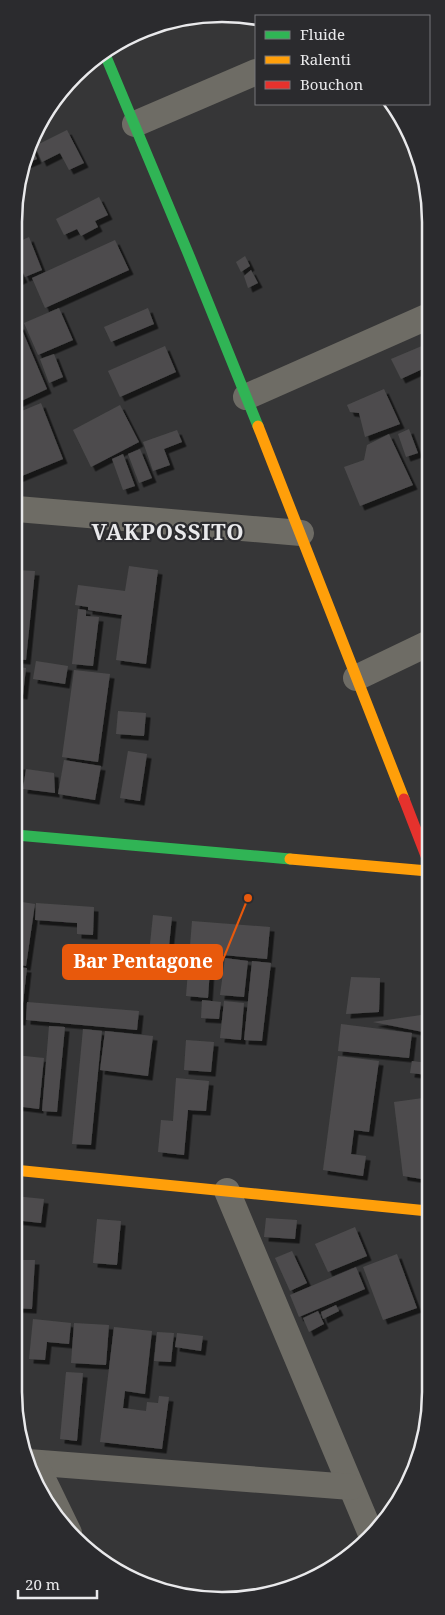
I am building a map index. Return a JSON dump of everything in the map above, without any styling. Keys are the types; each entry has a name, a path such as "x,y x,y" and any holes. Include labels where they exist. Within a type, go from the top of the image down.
{"street":[{"path":"107,59 301,533 422,846"},
{"path":"135,124 255,72"},
{"path":"246,397 422,319"},
{"path":"22,509 301,533"},
{"path":"356,678 422,646"},
{"path":"22,836 422,870"},
{"path":"22,1171 422,1209"},
{"path":"228,1191 369,1529"},
{"path":"35,1462 351,1487"}],"building":[{"path":"67,130 84,163 69,170 60,153 42,162 37,150 39,144"},
{"path":"35,154 37,159 32,161"},
{"path":"99,197 108,215 95,221 98,227 81,236 77,229 64,235 56,219"},
{"path":"29,237 42,270 25,277 22,270 22,240"},
{"path":"115,240 129,270 45,308 32,278"},
{"path":"245,256 250,266 241,272 236,262"},
{"path":"251,270 258,283 248,288 244,276"},
{"path":"59,308 73,340 38,355 24,323"},
{"path":"148,308 154,324 111,342 104,327"},
{"path":"22,330 47,389 22,401"},
{"path":"165,346 176,372 120,397 108,371"},
{"path":"422,346 422,369 401,379 391,359"},
{"path":"54,354 63,377 49,383 40,359"},
{"path":"384,389 400,424 365,437 359,413 350,412 347,405"},
{"path":"41,403 63,459 22,476 22,411"},
{"path":"120,405 139,442 91,467 73,430"},
{"path":"409,429 418,453 406,457 398,434"},
{"path":"177,430 182,442 164,449 170,465 153,471 143,442"},
{"path":"389,434 413,485 360,506 344,467 364,460 367,445"},
{"path":"140,449 152,478 139,483 128,454"},
{"path":"123,454 135,486 123,490 112,459"},
{"path":"129,566 158,570 146,664 116,660 122,615 88,610 88,607 75,605 78,585 125,591"},
{"path":"22,570 35,571 26,660 22,660"},
{"path":"78,609 86,610 86,616 99,617 93,666 72,664"},
{"path":"36,661 68,666 65,684 33,679"},
{"path":"22,668 26,668 22,695"},
{"path":"74,670 110,674 98,762 62,757"},
{"path":"118,711 146,713 144,736 116,734"},
{"path":"128,751 147,754 140,801 120,798"},
{"path":"64,760 101,766 95,800 58,794"},
{"path":"26,769 54,773 55,793 23,789"},
{"path":"22,902 35,904 26,966 22,965"},
{"path":"36,903 94,907 93,935 77,934 77,923 35,920"},
{"path":"153,915 172,917 166,975 147,973"},
{"path":"192,921 270,927 267,959 211,954 208,998 186,996"},
{"path":"225,958 248,961 244,997 220,995"},
{"path":"252,961 271,963 262,1041 244,1040"},
{"path":"22,968 27,968 22,1012"},
{"path":"351,977 380,978 379,1012 346,1014"},
{"path":"202,1000 221,1002 219,1019 201,1018"},
{"path":"224,1001 244,1003 241,1040 220,1038"},
{"path":"27,1002 139,1011 137,1030 26,1020"},
{"path":"422,1015 422,1032 373,1022"},
{"path":"341,1024 412,1033 409,1058 338,1051"},
{"path":"49,1026 65,1027 57,1112 42,1111"},
{"path":"83,1029 102,1031 91,1145 72,1144"},
{"path":"105,1031 153,1036 148,1076 100,1070"},
{"path":"186,1040 214,1042 211,1072 184,1070"},
{"path":"22,1056 44,1058 39,1109 22,1107"},
{"path":"338,1056 379,1061 369,1132 354,1130 351,1154 366,1156 363,1176 323,1170"},
{"path":"412,1061 422,1062 422,1074 410,1073"},
{"path":"176,1078 209,1081 206,1111 188,1110 184,1155 158,1152 161,1120 173,1121"},
{"path":"422,1098 422,1179 403,1176 394,1102"},
{"path":"22,1197 44,1199 41,1223 22,1221"},
{"path":"266,1218 297,1220 295,1239 264,1237"},
{"path":"97,1219 121,1221 117,1265 93,1263"},
{"path":"355,1227 367,1256 328,1272 315,1244"},
{"path":"292,1251 307,1283 290,1291 275,1258"},
{"path":"397,1254 417,1308 383,1320 363,1267"},
{"path":"22,1260 35,1260 32,1309 22,1308"},
{"path":"356,1267 365,1289 299,1317 290,1295"},
{"path":"336,1305 339,1311 323,1319 321,1312"},
{"path":"318,1311 324,1324 309,1332 303,1318"},
{"path":"33,1319 71,1323 69,1344 47,1342 45,1360 29,1359"},
{"path":"74,1323 109,1325 106,1365 71,1363"},
{"path":"114,1327 152,1331 145,1394 125,1391 123,1408 146,1411 147,1402 158,1403 159,1396 169,1397 162,1449 100,1442"},
{"path":"157,1332 174,1333 171,1362 154,1361"},
{"path":"177,1333 203,1336 201,1351 175,1347"},
{"path":"66,1372 83,1373 77,1441 60,1439"}],"traffic: fast":[{"path":"107,59 258,426"},
{"path":"22,836 290,859"}],"traffic: slow":[{"path":"258,426 404,799"},
{"path":"290,859 422,870"},
{"path":"22,1171 422,1210"}],"traffic: jam":[{"path":"404,799 422,846"}],"place":[{"name":"Bar Pentagone","path":"248,898"}],"district":[{"name":"VAKPOSSITO","path":"168,532"}]}
